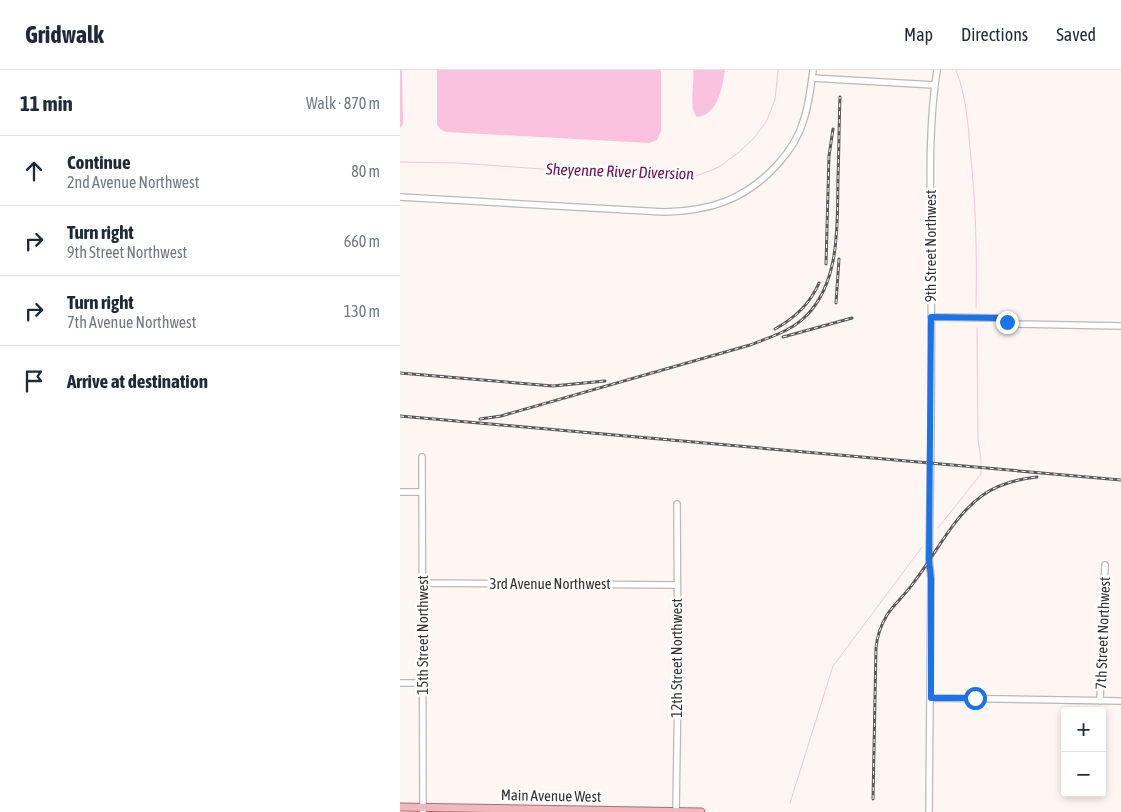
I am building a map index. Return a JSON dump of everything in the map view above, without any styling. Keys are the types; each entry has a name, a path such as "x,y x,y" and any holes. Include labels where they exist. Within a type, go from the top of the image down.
{"main road":[{"name":"Main Avenue West","path":"400,807 423,810 701,812"}],"street":[{"path":"400,197 664,212 684,212 722,204 754,187 784,156 804,121 809,102 813,70"},
{"name":"9th Street Northwest","path":"928,812 931,698 931,578 929,560 931,143 934,85 937,70"},
{"path":"812,78 934,85"},
{"path":"931,317 997,318 1016,324 1121,326"},
{"name":"15th Street Northwest","path":"422,457 423,810"},
{"path":"400,492 422,492"},
{"name":"12th Street Northwest","path":"676,812 677,504"},
{"name":"7th Street Northwest","path":"1100,701 1105,565"},
{"name":"3rd Avenue Northwest","path":"422,583 677,585"},
{"path":"400,683 423,683"},
{"path":"931,698 1121,702"}],"shaded area":[{"path":"400,70 402,70 403,124 400,128"},
{"path":"437,70 661,70 661,131 657,140 649,143 446,132 440,129 437,124"},
{"path":"693,70 725,70 718,99 714,106 704,115 697,117 694,113 692,102"}],"waterway":[{"name":"Sheyenne River Diversion","path":"400,162 458,163 612,174 696,176 719,167 754,138 766,122 775,100 778,70"},
{"path":"956,70 966,109 974,189 976,308"},
{"path":"938,528 981,474 978,440 977,328"},
{"path":"790,803 833,666 922,547"}],"railway":[{"path":"480,419 501,416 750,345 780,333 801,321 818,301 826,285 835,250 838,213 840,97"},
{"path":"826,264 829,156 833,129"},
{"path":"836,303 839,259"},
{"path":"775,329 801,310 811,298 819,283"},
{"path":"783,337 852,318"},
{"path":"400,373 553,386 605,381"},
{"path":"400,416 1121,480"},
{"path":"873,799 876,648 878,635 885,619 908,591 954,524 972,504 989,491 1002,485 1037,477"}],"route":[{"path":"975,698 931,698 931,578 929,560 931,317 997,318 1007,322"}]}
